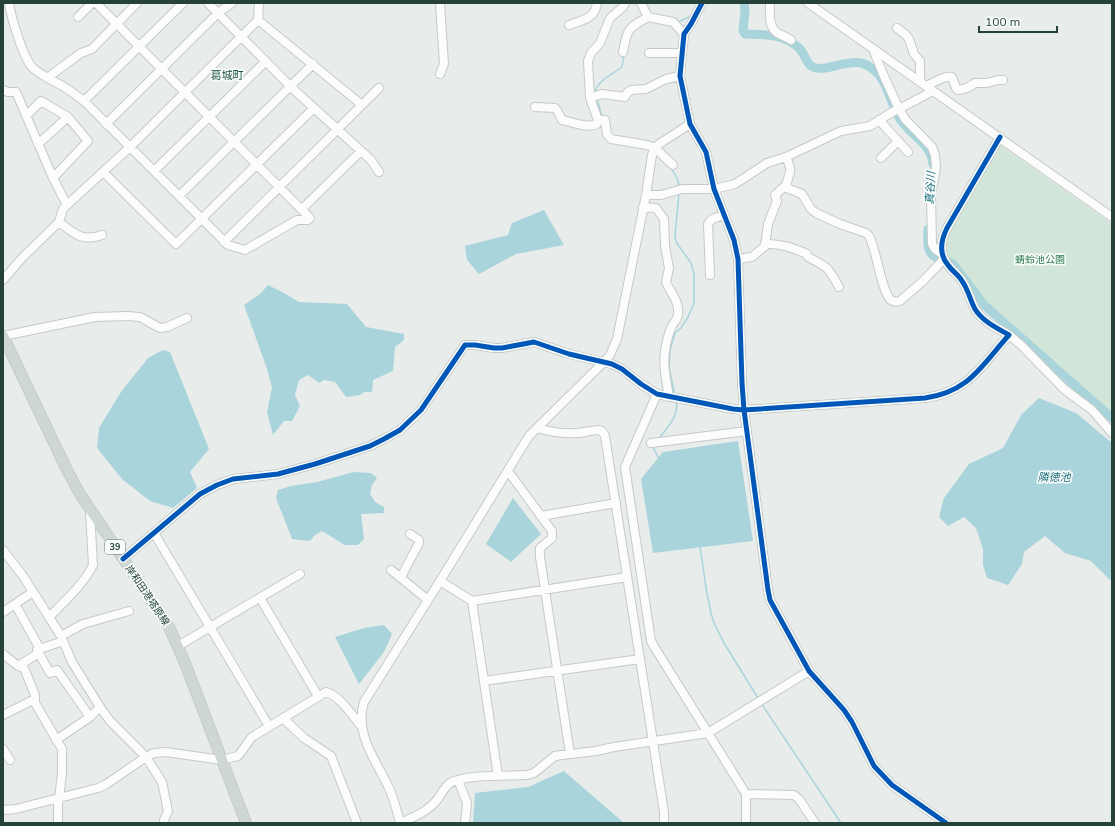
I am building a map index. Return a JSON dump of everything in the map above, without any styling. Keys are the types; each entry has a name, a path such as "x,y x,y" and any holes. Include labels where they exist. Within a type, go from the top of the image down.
{"main road":[{"name":"岸和田港塔原線","path":"3,336 66,468 90,511 164,619 178,646 246,823"}],"street":[{"path":"9,3 11,16 31,66 42,75 63,86 84,101 228,245 245,250 297,220 308,220 310,218 302,209 96,3"},
{"path":"78,17 92,3"},
{"path":"47,78 81,53 92,49 137,3"},
{"path":"84,101 183,3"},
{"path":"208,3 291,86 371,160 378,172"},
{"path":"106,124 218,13 232,3"},
{"path":"3,280 23,256 59,222 63,209 130,147 258,20 259,3"},
{"path":"440,3 444,64 440,74"},
{"path":"569,25 582,21 591,16 596,8 596,3"},
{"path":"534,107 555,108 562,120 594,126 597,124 598,120 590,98 588,61 594,49 600,43 610,18 623,7 625,3"},
{"path":"702,3 684,34 680,76 690,124 706,152 714,189 734,240 738,259 744,410 770,600 808,671 844,710 852,722 874,766 892,785 946,823"},
{"path":"770,3 770,19 773,28 776,32 791,40"},
{"path":"808,3 1112,217"},
{"path":"821,12 823,3"},
{"path":"643,5 648,17"},
{"path":"622,52 629,29 634,24 648,17 673,22 684,34"},
{"path":"258,20 362,105"},
{"path":"897,28 909,39 914,54 920,61 926,86"},
{"path":"873,49 905,120 932,147 935,155 936,167 932,195 932,244 943,256"},
{"path":"649,53 682,53"},
{"path":"154,171 266,61"},
{"path":"179,196 313,64"},
{"path":"590,98 602,94 625,97 627,92 631,90 646,89 666,79 680,76"},
{"path":"646,195 661,195 682,189 714,189 735,184 768,163 841,131 870,126 899,109 926,86 942,78 949,76 952,77 956,88 962,90 975,83 1003,80"},
{"path":"224,242 378,88"},
{"path":"3,90 8,92 16,92 53,178 67,205"},
{"path":"26,116 41,101 68,117 88,141 53,178"},
{"path":"103,172 176,244 314,108"},
{"path":"38,144 68,117"},
{"path":"598,120 605,120 607,134 611,139 647,145 655,148 672,165"},
{"path":"879,120 908,152"},
{"path":"690,124 665,139 655,148 652,155 646,195 617,339 610,355 529,436 364,702 361,712 362,727 367,745 390,789 400,823 419,816 430,808 450,782 470,777 527,775 534,773 555,756 708,733 808,671"},
{"path":"1000,138 945,233 941,244 943,256 947,265 962,280 979,314 989,323 1021,345 1064,389 1092,410 1112,433"},
{"path":"881,158 898,141"},
{"path":"302,209 361,151"},
{"path":"738,259 752,257 765,246 768,224 778,201 776,195 786,185 790,168 786,156"},
{"path":"786,185 787,188 802,194 816,213 870,236 885,287 889,297 892,300 897,302 900,301 923,281 943,256"},
{"path":"643,207 656,208 664,219 665,246 669,268 666,282 677,302 677,320 671,327 663,358 669,397"},
{"path":"710,275 708,224 712,219 724,215"},
{"path":"59,222 69,230 84,237 90,238 102,235"},
{"path":"765,244 782,245 807,254 808,257 826,266 830,270 839,287"},
{"path":"3,336 95,317 127,316 140,318 160,328 167,327 187,318"},
{"path":"124,559 200,494 217,485 233,479 295,470 370,446 400,430 421,410 465,345 470,344 502,348 534,342 569,354 604,362 622,369 657,394 744,410 935,397 948,393 963,385 973,377 1008,335"},
{"path":"657,394 625,467 651,641 746,794 746,823"},
{"path":"537,428 562,433 602,431 607,443 664,812 664,823"},
{"path":"652,443 747,431"},
{"path":"508,471 552,531 552,538 540,548 540,552 570,754"},
{"path":"541,516 616,503"},
{"path":"49,617 77,588 90,572 93,565 90,511"},
{"path":"154,533 211,626 269,726"},
{"path":"401,577 419,543 419,540 410,534"},
{"path":"3,550 33,592 62,638 72,662 100,707 110,721 146,757 162,782 163,794 168,811 164,820 165,823"},
{"path":"391,570 428,600"},
{"path":"178,646 300,574"},
{"path":"440,581 472,601 627,577"},
{"path":"3,612 33,592"},
{"path":"260,598 318,696"},
{"path":"472,601 498,776"},
{"path":"15,604 50,673 57,670 90,717"},
{"path":"18,666 83,624 128,611"},
{"path":"3,654 18,666 24,668 36,695 35,703 62,749 62,773 58,823"},
{"path":"484,682 640,658"},
{"path":"3,810 16,809 98,788 154,753 166,752 221,760 238,756 252,737 326,692 330,693 346,706 362,727"},
{"path":"3,715 35,699"},
{"path":"56,740 90,717 100,707"},
{"path":"283,718 304,738 331,756 357,823"},
{"path":"3,749 10,760"},
{"path":"458,780 467,802 465,823"},
{"path":"746,794 794,795 799,799 815,823"}],"green space":[{"name":"蜻蛉池公園","path":"1000,145 1112,224 1112,416 985,303 955,262 947,258 945,253 945,239 996,146"}],"water":[{"path":"544,210 564,245 516,254 479,274 467,260 465,246 508,235 512,223"},
{"path":"268,285 299,302 347,304 366,327 404,334 404,340 395,347 393,371 373,380 372,392 364,392 360,395 346,397 335,382 324,380 319,383 308,375 299,380 295,395 300,406 292,421 284,421 273,435 267,412 272,387 244,305 260,294"},
{"path":"163,350 170,352 209,449 190,472 197,488 173,508 150,501 122,479 97,448 99,428 121,392 148,358"},
{"name":"隣徳池","path":"1039,398 1076,413 1112,443 1112,579 1110,580 1091,561 1065,553 1045,536 1024,552 1022,564 1008,585 987,578 983,565 983,549 976,528 964,517 948,526 939,517 944,498 969,464 1003,448 1021,415"},
{"path":"738,441 753,541 653,553 641,479 663,452"},
{"path":"354,472 371,473 377,478 372,485 370,494 375,502 384,507 384,513 361,514 364,539 358,545 345,545 322,531 315,535 310,541 292,539 276,498 278,490 291,486 317,482"},
{"path":"513,498 541,534 511,562 486,544"},
{"path":"384,625 392,634 384,652 359,684 335,637 364,628"},
{"path":"564,771 624,823 473,823 475,793 528,787"}],"waterway":[{"name":"真谷川","path":"744,3 745,11 743,31 745,34 767,35 780,37 787,40 799,48 809,64 816,68 828,68 855,62 873,69 885,85 900,119 928,150 933,164"},
{"path":"678,22 691,16"},
{"path":"595,92 602,81 622,67 624,55"},
{"path":"597,98 602,117"},
{"path":"669,166 677,178 679,187"},
{"path":"675,395 669,368 670,350 675,333 681,328 688,317 694,303 694,274 691,263 676,242 675,235 679,193"},
{"name":"真谷川","path":"928,229 928,246 931,253 934,256 953,264 984,305 1112,418"},
{"path":"659,439 669,426 674,416 677,406 676,400"},
{"path":"654,445 653,447 659,459"},
{"path":"700,546 706,588 714,623 724,643 758,698"},
{"path":"761,703 841,823"}],"cycle path":[{"path":"702,3 684,34 680,76 690,124 706,152 714,189 734,240 738,259 744,410 770,600 809,671 844,710 852,722 874,766 892,785 946,823"},
{"path":"123,559 200,494 217,485 233,479 278,474 315,464 370,446 400,430 421,410 465,345 502,348 534,342 569,354 612,364 622,369 657,394 733,409 744,410 925,398 940,395 953,390 964,384 973,376 1009,335 990,324 978,313 973,306 964,284 945,260 942,251 943,237 947,228 1000,137"}],"district":[{"name":"葛城町","path":"227,75"}]}
